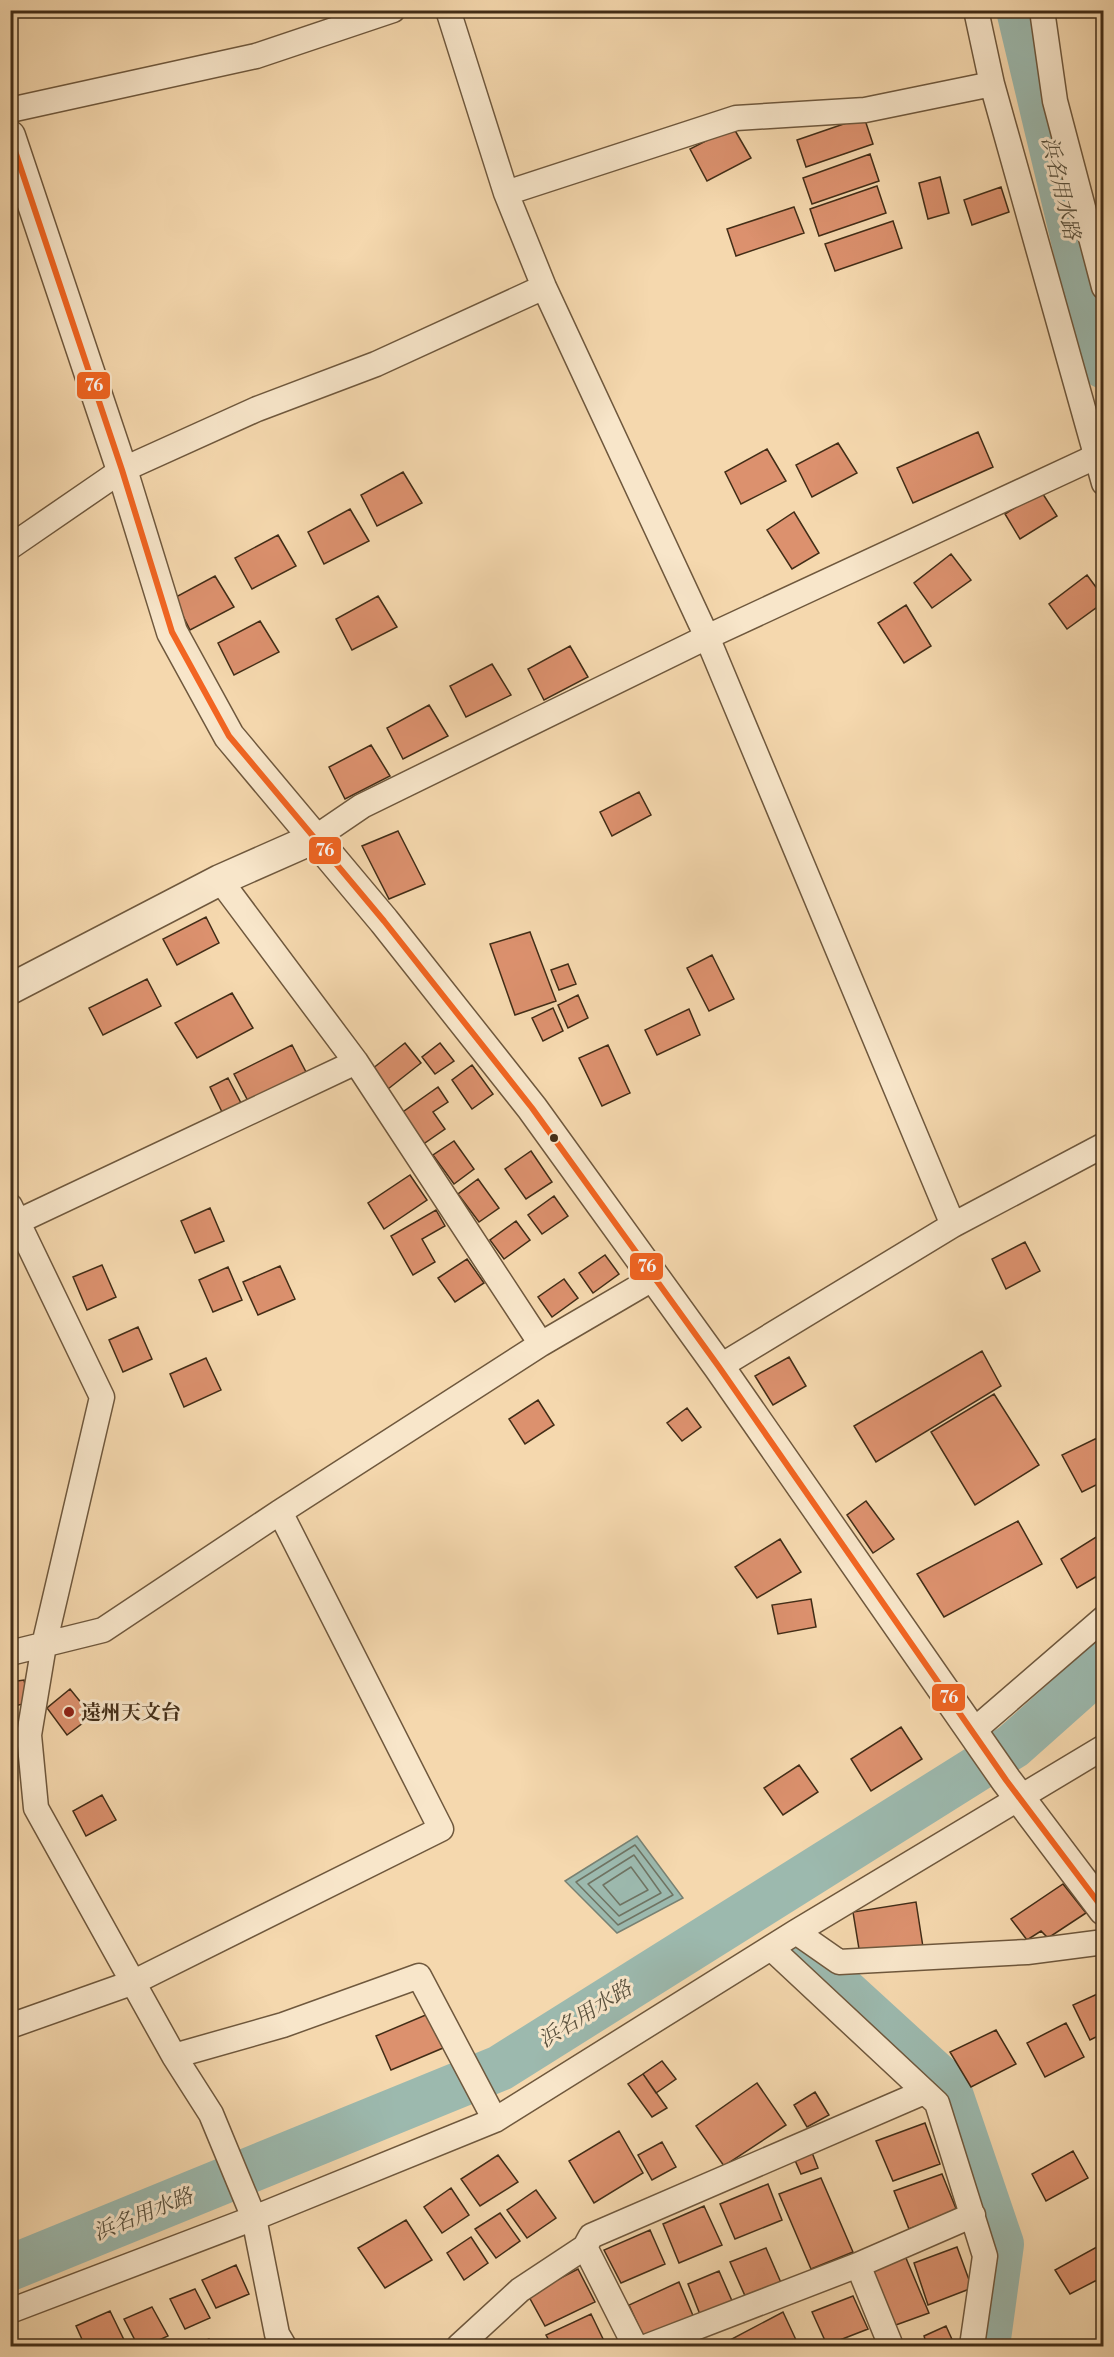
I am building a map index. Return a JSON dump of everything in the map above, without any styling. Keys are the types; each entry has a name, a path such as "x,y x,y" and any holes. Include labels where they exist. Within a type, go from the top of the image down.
{"street":[{"path":"10,110 256,56 393,10"},
{"path":"448,10 506,192 544,287 707,637 953,1225"},
{"path":"10,989 220,880 315,838 362,806 707,637 1101,464 992,84 976,10"},
{"path":"1042,10 1055,101 1104,287"},
{"path":"506,192 736,118 865,110 992,84"},
{"path":"10,136 122,470 172,632 229,736 315,838 532,1108 719,1367 972,1732 1104,1910"},
{"path":"10,547 122,470 257,409 376,364 544,287"},
{"path":"220,880 356,1062 541,1344"},
{"path":"284,2346 277,2334 250,2211 229,2153 211,2114 174,2056 36,1808 29,1735 44,1645 102,1397 15,1214 356,1062"},
{"path":"719,1367 953,1225 1104,1144"},
{"path":"10,1653 103,1630 280,1512 541,1344 654,1278"},
{"path":"10,2026 134,1982 441,1829 280,1512"},
{"path":"972,1732 1104,1618"},
{"path":"10,2311 250,2211 495,2120 771,1948 1013,1789 1104,1747"},
{"path":"796,1932 839,1962 1027,1952 1104,1942"},
{"path":"771,1948 937,2103 985,2256 972,2346"},
{"path":"174,2056 283,2025 419,1976 464,2056 495,2120"},
{"path":"459,2346 520,2290 585,2247 591,2236 924,2092"},
{"path":"648,2346 858,2265 973,2215"},
{"path":"585,2247 635,2346"},
{"path":"858,2265 891,2346"}],"water":[{"path":"637,1836 683,1898 617,1933 565,1881"},
{"path":"989,2258 1008,2260 996,2346 977,2346"}],"building":[{"path":"864,117 873,144 806,167 797,140"},
{"path":"733,127 751,158 707,181 690,149"},
{"path":"870,154 879,181 812,204 803,178"},
{"path":"940,177 949,213 928,219 919,183"},
{"path":"877,186 886,213 819,236 810,209"},
{"path":"1001,187 1009,212 972,225 964,200"},
{"path":"794,207 804,233 736,256 727,229"},
{"path":"893,221 902,248 835,271 825,244"},
{"path":"978,432 993,467 913,503 897,468"},
{"path":"838,443 857,473 812,497 796,465"},
{"path":"767,449 786,481 741,504 725,472"},
{"path":"403,472 422,503 377,526 361,495"},
{"path":"1041,491 1057,516 1020,539 1005,514"},
{"path":"350,509 369,541 324,564 308,532"},
{"path":"794,512 819,553 792,569 767,530"},
{"path":"278,535 296,566 252,589 235,558"},
{"path":"951,554 971,580 932,608 914,583"},
{"path":"1087,575 1104,598 1104,602 1067,629 1049,604"},
{"path":"215,576 234,607 190,630 174,598"},
{"path":"378,596 397,627 352,650 336,619"},
{"path":"906,605 931,646 904,663 878,623"},
{"path":"260,621 279,652 234,675 218,643"},
{"path":"570,646 588,677 544,700 528,669"},
{"path":"492,664 511,695 466,717 450,686"},
{"path":"429,705 448,736 403,759 387,728"},
{"path":"371,745 390,776 345,799 329,767"},
{"path":"639,792 651,815 612,836 600,812"},
{"path":"398,831 425,884 389,899 362,846"},
{"path":"206,917 219,943 177,965 163,939"},
{"path":"530,932 556,1001 515,1015 490,944"},
{"path":"712,955 734,999 709,1011 687,968"},
{"path":"568,964 576,984 559,990 551,970"},
{"path":"147,979 161,1006 103,1035 89,1008"},
{"path":"232,993 253,1028 197,1058 175,1023"},
{"path":"578,995 588,1018 568,1028 558,1005"},
{"path":"553,1008 563,1031 543,1041 532,1018"},
{"path":"689,1009 700,1035 657,1055 645,1030"},
{"path":"405,1043 421,1063 388,1089 372,1069"},
{"path":"440,1043 454,1061 435,1074 422,1057"},
{"path":"292,1045 306,1072 248,1101 234,1074"},
{"path":"608,1045 630,1093 602,1106 579,1058"},
{"path":"472,1065 493,1094 472,1109 452,1080"},
{"path":"228,1078 242,1105 223,1114 210,1087"},
{"path":"438,1087 448,1102 433,1112 445,1129 422,1145 400,1114"},
{"path":"454,1141 474,1169 454,1184 433,1155"},
{"path":"531,1151 552,1182 526,1199 505,1169"},
{"path":"410,1175 427,1200 384,1229 368,1203"},
{"path":"478,1179 499,1208 479,1222 458,1194"},
{"path":"554,1196 568,1216 542,1234 528,1215"},
{"path":"210,1208 224,1241 195,1253 181,1221"},
{"path":"436,1210 445,1226 422,1239 435,1262 413,1275 391,1236"},
{"path":"516,1221 530,1240 504,1259 490,1240"},
{"path":"1025,1242 1040,1271 1006,1289 992,1259"},
{"path":"605,1255 619,1274 593,1293 579,1273"},
{"path":"467,1259 484,1283 455,1302 438,1278"},
{"path":"102,1265 116,1297 87,1310 73,1277"},
{"path":"280,1266 295,1299 258,1315 243,1282"},
{"path":"228,1267 242,1300 213,1312 199,1280"},
{"path":"564,1279 578,1298 552,1317 538,1297"},
{"path":"138,1327 152,1359 123,1372 109,1340"},
{"path":"982,1351 1001,1386 876,1462 854,1426"},
{"path":"789,1357 806,1386 773,1405 755,1376"},
{"path":"206,1358 221,1390 184,1407 170,1374"},
{"path":"994,1394 1039,1465 975,1505 931,1432"},
{"path":"538,1400 554,1425 525,1444 509,1419"},
{"path":"687,1408 701,1427 682,1441 667,1423"},
{"path":"1097,1438 1104,1449 1104,1481 1082,1492 1062,1455"},
{"path":"866,1501 894,1539 873,1553 847,1515"},
{"path":"1018,1521 1042,1564 944,1617 917,1574"},
{"path":"1104,1532 1104,1572 1077,1588 1061,1559"},
{"path":"780,1539 801,1572 757,1598 735,1567"},
{"path":"811,1599 816,1627 778,1634 772,1605"},
{"path":"24,1680 29,1703 13,1706 16,1721 10,1722 10,1682"},
{"name":"遠州天文台","path":"70,1689 92,1716 67,1735 47,1708"},
{"path":"901,1727 922,1759 871,1791 851,1759"},
{"path":"799,1765 818,1792 783,1815 764,1788"},
{"path":"102,1795 116,1820 86,1836 73,1811"},
{"path":"1063,1884 1086,1913 1048,1938 1041,1931 1027,1940 1011,1919"},
{"path":"916,1902 923,1947 860,1955 853,1912"},
{"path":"1104,1991 1104,2033 1090,2040 1073,2005"},
{"path":"428,2014 443,2048 391,2070 376,2036"},
{"path":"1066,2023 1084,2057 1045,2077 1027,2043"},
{"path":"996,2030 1016,2064 971,2087 950,2052"},
{"path":"662,2061 676,2079 656,2093 643,2074"},
{"path":"643,2074 667,2108 652,2117 628,2084"},
{"path":"757,2083 786,2125 724,2166 696,2126"},
{"path":"815,2092 829,2115 807,2127 794,2105"},
{"path":"925,2123 940,2164 893,2181 876,2141"},
{"path":"619,2131 643,2173 594,2203 569,2161"},
{"path":"662,2142 676,2167 652,2180 638,2155"},
{"path":"811,2150 818,2168 801,2174 794,2158"},
{"path":"1073,2151 1088,2178 1046,2201 1032,2174"},
{"path":"498,2155 518,2182 480,2206 461,2179"},
{"path":"942,2174 957,2211 909,2229 894,2191"},
{"path":"821,2178 853,2252 811,2269 779,2194"},
{"path":"768,2184 782,2220 735,2239 720,2204"},
{"path":"451,2188 469,2215 442,2233 424,2207"},
{"path":"536,2190 556,2218 527,2238 507,2210"},
{"path":"704,2206 722,2245 679,2263 663,2224"},
{"path":"500,2213 520,2241 496,2258 475,2229"},
{"path":"406,2220 432,2260 385,2288 358,2248"},
{"path":"650,2230 665,2264 621,2283 604,2250"},
{"path":"471,2237 488,2263 464,2280 447,2253"},
{"path":"1104,2243 1104,2289 1097,2280 1070,2294 1055,2270"},
{"path":"957,2247 972,2288 928,2305 914,2263"},
{"path":"766,2248 782,2285 746,2298 730,2262"},
{"path":"903,2251 929,2313 893,2326 868,2265"},
{"path":"236,2265 249,2294 216,2308 202,2280"},
{"path":"578,2269 595,2302 545,2326 528,2295"},
{"path":"719,2271 733,2303 701,2317 688,2284"},
{"path":"679,2282 694,2318 644,2338 629,2305"},
{"path":"195,2289 210,2318 185,2329 170,2299"},
{"path":"853,2296 868,2329 827,2345 812,2312"},
{"path":"152,2307 168,2336 146,2346 138,2346 124,2319"},
{"path":"110,2311 127,2346 85,2346 76,2326"},
{"path":"783,2312 797,2342 788,2346 731,2346 728,2341"},
{"path":"591,2314 606,2345 552,2346 546,2335"},
{"path":"946,2326 955,2346 927,2346 924,2336"},
{"path":"209,2339 213,2346 193,2346"}],"waterway":[{"name":"浜名用水路","path":"1019,10 1104,366"},
{"name":"浜名用水路","path":"10,2268 500,2068 1013,1746 1104,1662"},
{"path":"796,1947 947,2085 1001,2244 987,2346"}],"transit line":[{"name":"76","path":"10,136 122,470 172,632 229,736 384,921 532,1108 719,1367 1006,1780 1104,1910"}],"place":[{"name":"遠州天文台","path":"69,1712"}]}
